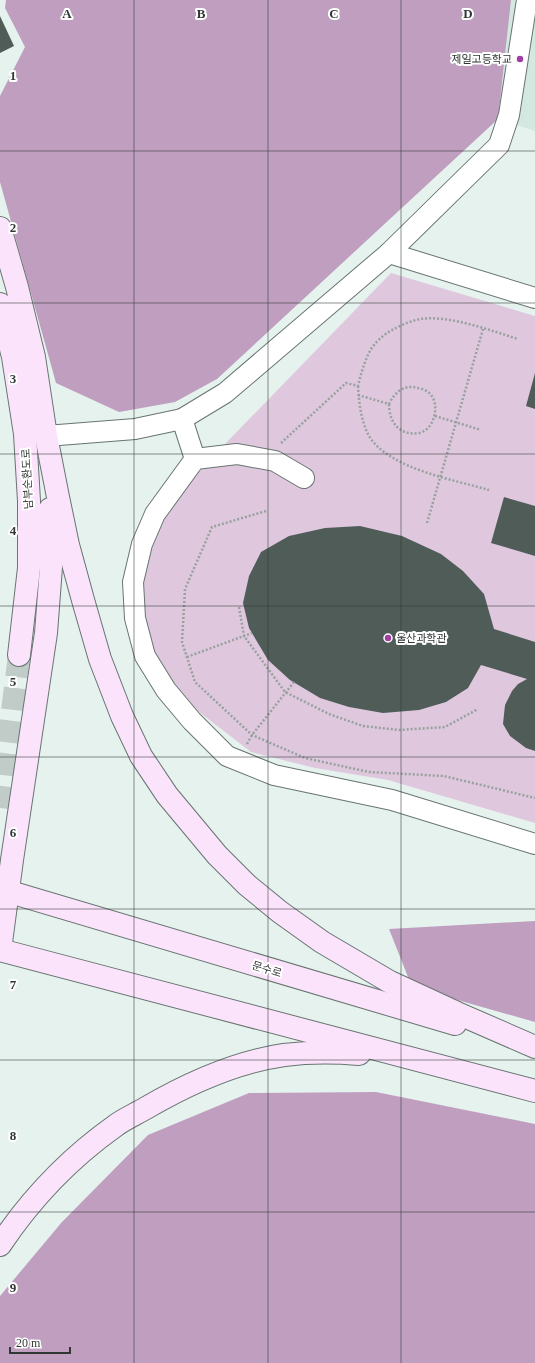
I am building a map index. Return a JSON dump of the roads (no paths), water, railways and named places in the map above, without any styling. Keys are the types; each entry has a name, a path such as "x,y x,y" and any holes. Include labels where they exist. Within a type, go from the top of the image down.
{"main road":[{"path":"0,228 17,287 34,357 46,436 68,545 100,659 122,716 141,756 167,795 217,855 247,885 280,912 322,942 390,982 535,1047"},
{"name":"남부순환도로","path":"0,304 13,357 25,434 29,494 29,568 20,656"},
{"path":"46,436 50,502 51,567 46,632 4,890 0,950 535,1091"},
{"name":"문수로","path":"4,890 535,1047"},
{"path":"0,1245 33,1202 84,1150 116,1125 186,1086 219,1072 254,1061 284,1055 349,1053 416,1060"}],"street":[{"path":"46,436 135,429 182,419 225,393 388,253 499,145 509,115 527,0"},
{"path":"388,253 535,298"},
{"path":"182,419 195,459"},
{"path":"304,478 275,461 237,454 195,459 155,514 142,544 133,582 135,618 145,656 166,690 192,720 227,756 274,775 392,800 535,844"}],"tunnel":[{"path":"0,808 19,655"}],"place":[{"name":"제일고등학교","path":"520,59"},
{"name":"울산과학관","path":"388,638"}]}
